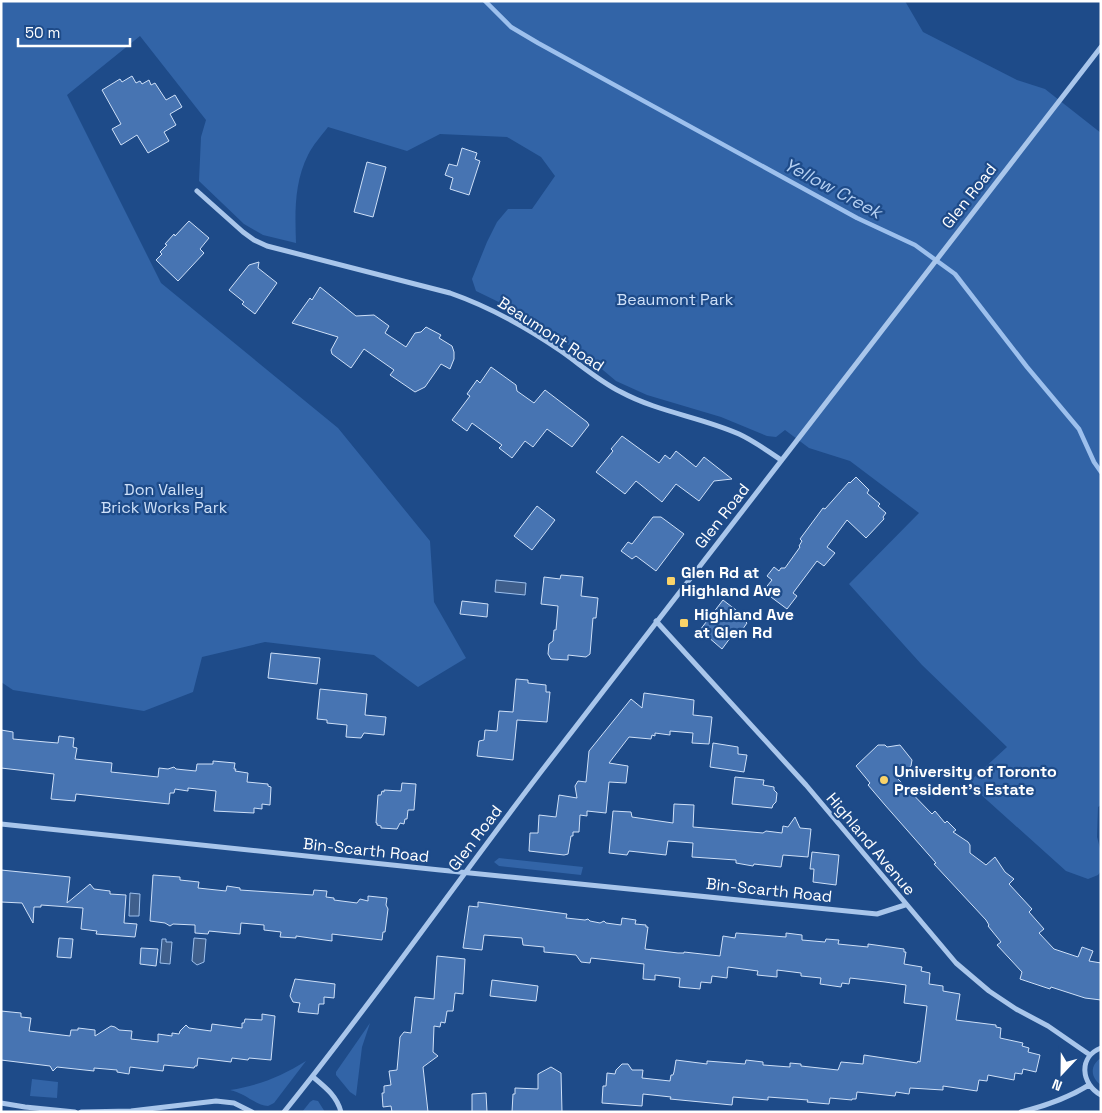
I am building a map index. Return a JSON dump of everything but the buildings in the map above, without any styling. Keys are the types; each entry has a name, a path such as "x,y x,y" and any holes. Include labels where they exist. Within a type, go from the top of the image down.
{"street":[{"name":"Glen Road","path":"284,1112 313,1077 464,872 656,621 1101,47"},
{"name":"Beaumont Road","path":"197,191 254,240 267,246 450,293 478,302 530,331 602,382 621,392 644,403 740,434 781,460"},
{"name":"Highland Avenue","path":"656,621 806,785 956,963 972,978 1016,1009 1048,1026 1090,1055"},
{"name":"Bin-Scarth Road","path":"1,824 877,914 906,905"},
{"path":"1101,1048 1090,1055 1084,1070 1089,1085 1101,1095"},
{"path":"313,1077 331,1092 338,1102 341,1112"},
{"path":"1021,1112 1067,1097 1089,1085"},
{"path":"80,1112 131,1111 216,1101 234,1103 252,1112"},
{"path":"1,1103 75,1112"}],"green space":[{"path":"1,1 905,1 923,32 1017,80 1045,89 1101,133 1101,805 1098,807 1097,837 1101,852 1101,871 1098,875 1088,879 1066,871 968,783 1007,747 922,665 849,584 919,513 850,461 809,448 785,430 776,437 767,436 721,417 647,395 616,381 597,365 537,323 476,291 472,279 497,222 508,209 532,209 555,176 541,157 507,137 440,134 407,151 328,127 310,151 300,176 296,209 296,243 263,235 244,224 199,181 201,137 206,120 140,36 67,95 161,283 338,428 430,541 434,602 466,658 418,687 374,655 265,642 202,657 193,692 144,711 13,690 1,682"},
{"path":"499,858 583,867 581,875 499,866 494,862"},
{"path":"370,1023 362,1047 356,1096 350,1092 336,1075 336,1072"},
{"path":"1101,1058 1101,1085 1093,1075 1093,1068"},
{"path":"306,1061 274,1103 268,1106 259,1104 230,1090 270,1080"},
{"path":"32,1079 58,1082 57,1098 30,1096"},
{"path":"313,1100 318,1101 325,1112 302,1112"}],"shaded area":[{"path":"496,580 526,583 525,595 495,592"},
{"path":"130,893 140,894 139,916 129,916"},
{"path":"194,938 206,939 204,962 197,965 192,961"},
{"path":"162,939 166,939 166,942 172,942 170,964 160,963"}],"waterway":[{"name":"Yellow Creek","path":"485,1 511,27 538,43 857,218 915,245 955,274 1027,367 1079,429 1094,462 1101,472"}],"place":[{"name":"Glen Rd at Highland Ave","path":"671,581"},
{"name":"Highland Ave at Glen Rd","path":"684,623"},
{"name":"University of Toronto President's Estate","path":"884,780"}],"park label":[{"name":"Beaumont Park","path":"675,299"},
{"name":"Don Valley Brick Works Park","path":"164,498"}]}
